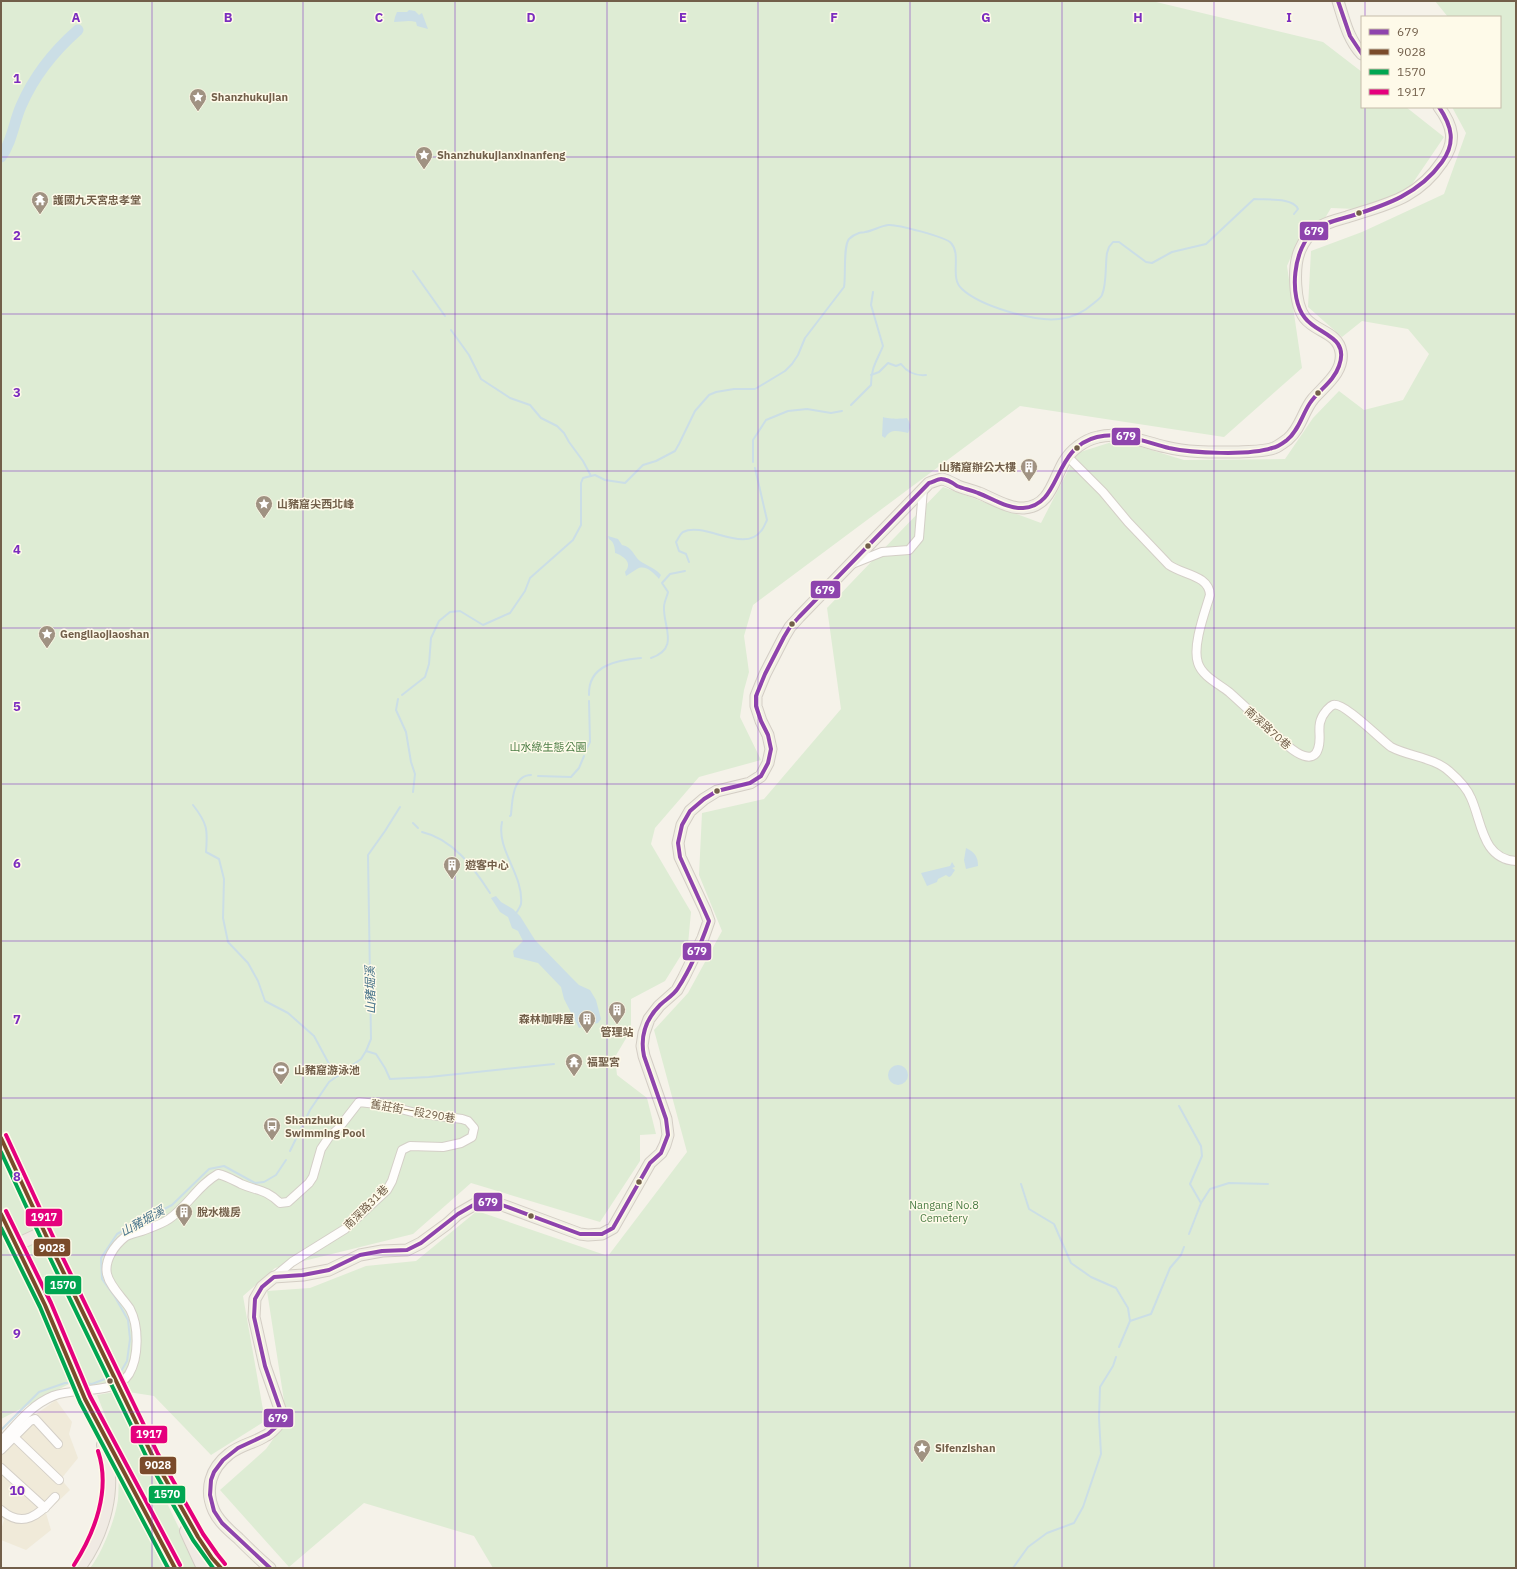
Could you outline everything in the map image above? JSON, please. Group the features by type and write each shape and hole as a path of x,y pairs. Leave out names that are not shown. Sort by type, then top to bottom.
{"highway":[{"path":"35,1211 203,1568"},
{"path":"8,1229 45,1305 85,1398 107,1456 107,1504 103,1522 92,1548 79,1568"},
{"path":"16,1245 44,1232"},
{"path":"85,1398 175,1568"},
{"path":"152,1457 198,1537 212,1558 222,1568"}],"main road":[{"path":"1338,1 1344,24 1351,39 1361,53"},
{"path":"270,1568 224,1524 214,1512 210,1498 210,1481 217,1465 230,1453 265,1436 277,1426 280,1409 265,1366 254,1317 255,1299 262,1287 274,1277 303,1275 329,1270 360,1255 382,1251 406,1250 421,1243 458,1214 477,1203 488,1202 502,1205 580,1234 602,1234 613,1228 650,1163 661,1153 668,1135 664,1112 644,1056 642,1046 644,1033 649,1019 659,1006 677,990 684,978 703,938 709,921 680,857 678,843 682,825 690,811 710,795 717,791 750,783 761,776 768,763 771,749 768,735 756,706 756,696 790,627 929,482 942,479 1012,506 1020,508 1032,507 1043,501 1048,495 1068,457 1083,442 1090,439 1110,435 1122,436 1176,449 1205,452 1267,450 1279,446 1298,427 1307,406 1339,369 1342,354 1338,343 1334,338 1309,322 1301,312 1296,290 1297,264 1300,248 1316,228 1407,197 1418,189 1434,173 1450,150 1452,140 1449,120 1440,108"}],"street":[{"name":"南深路70巷","path":"1068,457 1103,492 1128,522 1169,565 1177,570 1202,580 1210,590 1197,644 1197,661 1200,668 1208,676 1227,690 1288,746 1304,756 1313,756 1316,753 1319,748 1320,720 1328,708 1332,705 1338,704 1391,747 1398,751 1436,762 1443,766 1456,778 1471,798 1481,828 1490,846 1505,860 1516,861"},
{"path":"848,566 882,552 909,550 919,538 923,489"},
{"name":"舊莊街一段290巷","path":"1,1441 21,1418 47,1399 66,1392 101,1389 121,1382 128,1375 134,1365 137,1333 135,1321 130,1310 106,1273 108,1259 118,1244 126,1236 167,1220 178,1213 199,1188 210,1178 218,1174 228,1176 241,1184 266,1191 280,1203 288,1202 309,1183 313,1176 321,1149 329,1137 338,1129 359,1102 385,1105 416,1113 468,1121 474,1128 472,1137 461,1143 448,1145"},
{"name":"南深路31巷","path":"274,1277 292,1262 345,1230 382,1195 392,1181 402,1150 410,1146 443,1148 448,1145"},
{"path":"1,1450 30,1421 35,1419 58,1444"},
{"path":"14,1437 59,1480"},
{"path":"1,1468 45,1508"},
{"path":"1,1510 9,1516 20,1520 30,1518 38,1514 55,1497"}],"shaded area":[{"path":"409,10 415,11 419,15 422,13 428,29 417,26 416,22 413,21 394,22 397,12 407,12"},
{"path":"883,417 895,419 907,418 910,425 908,433 892,431 885,438 882,436"},
{"path":"608,536 618,539 622,545 631,550 640,561 659,573 661,575 659,579 646,568 637,569 626,576 625,572 628,563 624,558 615,553 614,545"},
{"path":"966,848 975,855 978,866 966,869 964,860"},
{"path":"952,862 955,867 952,868 955,870 951,876 949,877 946,875 938,879 937,882 927,886 921,873 950,866"},
{"path":"496,896 501,902 513,909 520,916 535,940 579,985 590,990 596,1000 601,1019 598,1023 592,1024 592,1021 584,1020 584,1026 579,1028 564,999 561,987 538,963 514,957 513,951 523,941 518,931 512,928 508,917 500,912 491,898"},
{"path":"898,1065 905,1068 908,1075 905,1082 898,1085 891,1082 888,1075 891,1068"},
{"path":"56,1400 72,1422 69,1434 78,1458 61,1479 70,1490 46,1513 51,1530 26,1550 1,1540 1,1530 4,1520 1,1516 1,1455 29,1419"}],"green space":[{"name":"山水綠生態公園","path":"1,1 1152,1 1323,42 1361,71 1361,108 1407,108 1444,137 1404,196 1356,209 1331,208 1322,223 1298,240 1287,266 1302,368 1224,437 1020,406 753,605 744,636 749,672 744,690 740,717 761,760 699,777 655,828 651,844 691,912 688,944 665,981 631,999 631,1030 615,1057 617,1075 647,1098 656,1134 640,1135 640,1161 600,1222 471,1183 413,1234 275,1268 243,1296 265,1421 211,1455 154,1396 71,1383 1,1419"},
{"name":"Nangang No.8 Cemetery","path":"1435,1 1516,1 1516,1568 493,1568 474,1536 364,1503 289,1567 220,1490 266,1449 287,1420 267,1291 310,1288 366,1266 416,1261 477,1211 608,1256 687,1152 654,1030 688,993 722,931 699,875 702,813 764,799 841,709 827,608 943,487 1041,523 1077,453 1118,440 1184,460 1285,459 1313,418 1339,391 1364,410 1403,400 1429,354 1408,329 1362,321 1342,337 1308,307 1311,251 1362,232 1444,194 1466,133 1453,108 1501,108 1501,16 1447,16"},
{"path":"114,1392 198,1568 182,1568 151,1513 110,1428 97,1395"},
{"path":"119,1480 164,1568 90,1568 103,1547 113,1520 118,1502"}],"waterway":[{"path":"1,157 5,151 21,106 38,74 53,55 78,30"},
{"path":"402,695 425,677 429,664 431,638 439,621 450,612 460,611 483,625 510,613 525,591 530,578 573,540 581,525 581,483 583,478 595,475 605,480 625,483 643,465 656,461 675,451 695,411 709,395 716,392 734,389 755,389 785,371 792,364 798,355 805,338 844,287 845,254 847,243 849,239 855,235 882,226 893,225 931,234 947,240 951,243 956,254 956,279 958,284 970,295 1008,312 1036,318 1059,319 1073,316 1082,312 1100,298 1105,285 1107,253 1113,242 1119,242 1146,262 1152,263 1172,252 1206,244 1254,199 1279,200 1291,203 1298,209 1294,214"},
{"path":"413,271 445,316"},
{"name":"山豬堀溪","path":"851,405 871,385 873,369 883,346 871,305 873,292"},
{"path":"451,330 469,355 481,379 510,398 530,405 541,418 557,426 564,433 583,461 591,476"},
{"path":"871,375 879,372 888,363 896,366 901,364 912,373 926,375"},
{"name":"山豬堀溪","path":"753,462 753,440 766,420 788,411 807,409 831,413 842,411"},
{"name":"山豬堀溪","path":"689,562 686,554 679,551 676,542 683,532 702,530 734,539 745,539 754,537 763,529 767,520 755,468"},
{"name":"山豬堀溪","path":"651,658 660,654 668,643 664,615 664,603 668,592 662,583 670,574 685,571"},
{"name":"山豬堀溪","path":"589,695 593,677 606,666 623,660 641,658"},
{"path":"398,699 396,710 406,732 411,762 415,774 413,792"},
{"name":"山豬堀溪","path":"586,750 590,742 589,701"},
{"name":"山豬堀溪","path":"538,776 571,777 579,768 584,756"},
{"name":"山豬堀溪","path":"510,816 513,796 517,784 520,779 531,775"},
{"path":"193,805 206,827 206,852 219,859 224,879 223,918 228,942 248,963 258,981 265,1001 288,1013 314,1036 328,1062 338,1076"},
{"name":"山豬堀溪","path":"290,1151 310,1110 329,1082 361,1059 371,1039 368,855 400,807"},
{"name":"山豬堀溪","path":"502,822 501,832 503,843 521,893 521,904 515,915"},
{"name":"山豬堀溪","path":"413,823 418,828"},
{"name":"山豬堀溪","path":"422,832 443,841 462,856 490,893"},
{"path":"366,1051 376,1054 390,1079 429,1077 554,1064"},
{"path":"1179,1106 1201,1146 1202,1156 1190,1184 1201,1203 1189,1234"},
{"name":"山豬堀溪","path":"118,1374 127,1361 130,1339 128,1320 115,1297 102,1279 101,1258 117,1234 172,1205 209,1169 224,1166 255,1183 264,1182 276,1175 286,1160"},
{"path":"1201,1203 1210,1189 1229,1183 1268,1184"},
{"path":"1021,1184 1029,1209 1054,1224 1071,1263 1091,1277 1116,1288 1128,1308 1130,1321"},
{"path":"1119,1347 1130,1321 1151,1314 1170,1268 1181,1255 1184,1247"},
{"path":"1013,1568 1028,1547 1047,1533 1074,1523 1083,1507 1101,1454 1099,1418 1100,1387 1113,1366 1116,1357"},
{"name":"山豬堀溪","path":"84,1383 92,1384 110,1377"},
{"name":"山豬堀溪","path":"1,1430 39,1392 65,1383 74,1383"}],"tunnel":[{"path":"1,1138 35,1211"},
{"path":"1,1214 8,1229"}],"transit line":[{"name":"679","path":"1338,1 1350,36 1361,52"},
{"name":"679","path":"270,1568 222,1523 214,1511 210,1495 211,1480 214,1472 223,1460 238,1448 268,1434 277,1426 280,1409 265,1366 254,1317 255,1299 262,1287 274,1277 303,1275 329,1270 360,1255 382,1251 407,1250 421,1243 458,1214 477,1203 488,1202 502,1205 580,1234 602,1234 613,1228 650,1163 661,1153 668,1135 666,1119 644,1056 643,1042 645,1029 655,1010 676,991 683,980 703,938 709,921 680,857 678,843 682,825 690,811 704,799 717,791 750,783 761,776 768,763 771,749 768,735 756,706 756,696 765,674 790,627 929,483 941,479 945,480 1005,505 1023,508 1036,505 1045,498 1072,452 1082,443 1097,437 1115,435 1124,436 1179,450 1221,453 1262,451 1276,447 1287,440 1297,427 1310,403 1334,376 1339,366 1341,356 1340,348 1337,342 1305,318 1296,298 1295,272 1302,248 1308,238 1319,227 1389,203 1412,190 1433,173 1446,155 1451,141 1451,134 1447,121 1440,108"},
{"name":"1917","path":"6,1135 61,1254 158,1454 203,1534 225,1564"},
{"name":"9028","path":"1,1138 56,1257 153,1457 198,1537 212,1558 221,1568"},
{"name":"1570","path":"1,1152 51,1260 148,1460 193,1540 213,1568"},
{"name":"1917","path":"6,1211 51,1303 90,1396 180,1565"},
{"name":"9028","path":"1,1214 45,1305 85,1399 175,1568"},
{"name":"1570","path":"1,1228 40,1307 80,1402 168,1568"},
{"name":"1917","path":"74,1565 82,1552 94,1525 102,1496 102,1466 98,1451"}],"place":[{"name":"Shanzhukujian","path":"198,112"},
{"name":"Shanzhukujianxinanfeng","path":"424,170"},
{"name":"護國九天宮忠孝堂","path":"40,215"},
{"name":"山豬窟辦公大樓","path":"1029,482"},
{"name":"山豬窟尖西北峰","path":"264,519"},
{"name":"Gengliaojiaoshan","path":"47,649"},
{"name":"遊客中心","path":"452,880"},
{"name":"管理站","path":"617,1025"},
{"name":"森林咖啡屋","path":"587,1034"},
{"name":"福聖宮","path":"574,1077"},
{"name":"山豬窟游泳池","path":"281,1085"},
{"name":"Shanzhuku Swimming Pool","path":"272,1141"},
{"name":"脫水機房","path":"184,1227"},
{"name":"Sifenzishan","path":"922,1463"}]}
